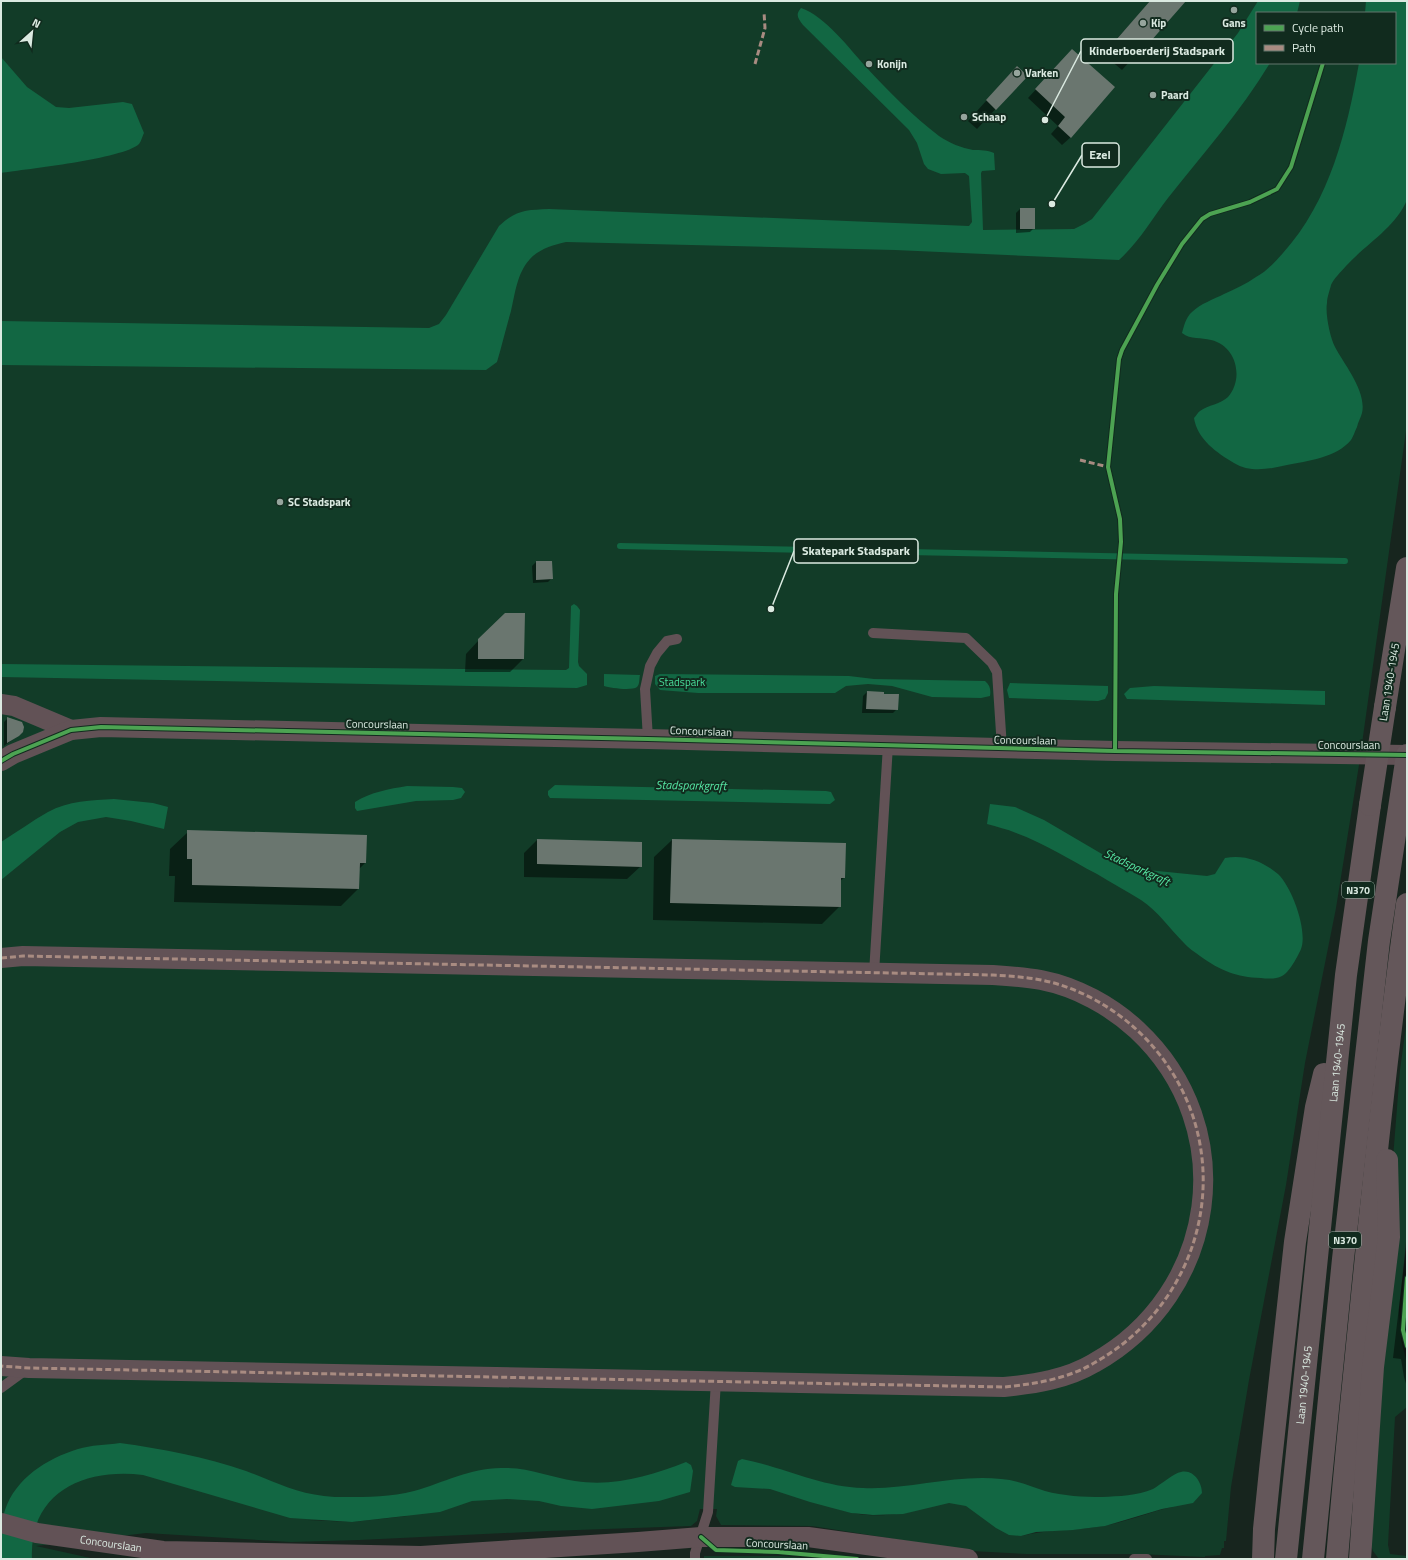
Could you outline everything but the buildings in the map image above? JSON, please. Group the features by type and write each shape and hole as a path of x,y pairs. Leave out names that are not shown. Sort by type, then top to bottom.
{"highway":[{"name":"Laan 1940-1945","path":"1286,1559 1346,975 1370,805 1407,568"},
{"name":"N370","path":"1314,1550 1343,1259 1378,948 1407,755"},
{"name":"N370","path":"1338,1551 1348,1426 1383,1091 1397,971 1407,904"},
{"name":"N370","path":"1263,1559 1264,1529 1295,1242 1316,1107 1346,975"},
{"name":"N370","path":"1360,1559 1373,1367 1389,1237 1383,1091"}],"street":[{"path":"1,704 14,706 71,730"},
{"name":"Concourslaan","path":"1,761 13,754 71,730 101,727 1002,748 1407,755"},
{"path":"1,958 31,956 874,973 1011,976 1042,980 1088,996 1110,1008 1129,1023 1163,1058 1177,1079 1188,1101 1196,1125 1203,1167 1203,1198 1200,1220 1194,1243 1176,1285 1163,1304 1148,1322 1131,1338 1113,1352 1093,1364 1072,1373 1027,1385 1004,1387 29,1368 1,1366"},
{"name":"Concourslaan","path":"1,1523 37,1533 163,1550 375,1557 421,1557 701,1537 808,1537 968,1559"}],"lane":[{"path":"873,633 966,638 992,663 997,672 1002,748"},
{"path":"648,739 645,689 650,666 657,653 667,641 677,639"},
{"path":"874,973 888,745"},
{"path":"1,1388 29,1368"},
{"path":"695,1559 695,1553 708,1512 716,1381"},
{"path":"1134,1559 1147,1559"}],"green space":[{"name":"Stadspark","path":"1,1 1407,1 1407,424 1359,765 1336,908 1305,1063 1286,1185 1249,1380 1231,1487 1226,1541 1224,1541 1224,1548 1222,1548 1220,1555 1205,1557 1138,1554 1027,1554 971,1551 812,1526 721,1525 716,1516 717,1509 700,1509 697,1521 691,1526 291,1542 146,1533 36,1546 95,1559 32,1559 31,1547 1,1550","holes":["1172,1507 1103,1526 1041,1532 1021,1536 970,1508","921,1508 890,1515 858,1514 838,1509","407,1516 352,1522 308,1520"]},
{"path":"1407,1019 1407,1232 1399,1310 1401,1340 1407,1363 1407,1407 1395,1417 1388,1545 1390,1554 1407,1556 1407,1559 1379,1559 1373,1551 1369,1541 1393,1158 1400,1070"},
{"path":"704,1556 781,1556 815,1559 704,1559"}],"shaded area":[{"path":"1258,1 1300,1 1297,12 1256,12 1256,64 1269,64 1247,98 1208,149 1168,198 1139,238 1119,260 895,250 566,242 542,250 530,259 522,271 517,284 497,362 486,370 1,365 1,321 429,328 439,324 446,315 499,226 516,214 528,211 549,209 969,226 972,222 969,176 965,173 941,174 928,169 924,164 917,143 909,130 803,25 798,16 801,8 810,12 828,25 892,94 939,136 964,148 994,153 995,170 982,171 981,173 983,230 1074,229 1092,219 1238,33"},
{"path":"1366,1 1407,1 1407,200 1402,210 1388,227 1354,258 1336,277 1331,285 1327,298 1328,325 1331,338 1358,387 1363,405 1362,413 1351,440 1345,446 1329,455 1274,468 1247,468 1228,459 1209,445 1199,432 1194,418 1198,412 1228,397 1233,390 1237,373 1232,356 1220,343 1185,335 1182,333 1184,325 1190,314 1195,309 1244,284 1271,266 1299,233 1313,211 1325,188 1342,139 1349,114 1359,64 1396,64 1396,12 1365,12"},
{"path":"1,57 27,87 56,107 69,108 123,102 132,104 144,133 140,143 130,149 95,159 1,173"},
{"path":"574,604 580,610 578,662 579,666 587,674 587,685 577,688 1,677 1,664 566,670 569,668 571,606"},
{"path":"604,674 640,675 639,684 637,687 631,689 604,686"},
{"path":"660,674 849,676 874,679 985,681 989,686 990,696 981,698 932,697 892,686 868,684 846,686 835,693 698,693 660,690 655,684 655,676"},
{"path":"1010,683 1108,686 1108,693 1105,699 1098,701 1009,698 1007,690"},
{"path":"1154,686 1325,691 1325,705 1127,699 1124,694 1130,688"},
{"path":"555,785 826,791 831,792 835,800 830,804 550,798 548,791"},
{"path":"407,786 453,787 462,788 465,792 461,798 453,800 416,801 357,811 355,808 355,802 374,793"},
{"path":"114,799 153,803 168,807 164,829 106,817 78,822 60,832 1,880 1,842 56,808 72,803"},
{"path":"990,804 1015,807 1044,820 1128,868 1207,876 1215,874 1225,858 1239,857 1260,862 1278,874 1283,880 1293,899 1302,932 1303,941 1300,952 1288,972 1277,978 1266,979 1236,975 1222,969 1187,947 1153,909 1136,897 1037,842 1009,830 987,824"},
{"path":"120,1443 168,1451 231,1466 303,1492 332,1497 362,1497 405,1493 425,1488 478,1470 501,1468 520,1469 575,1481 604,1483 645,1476 686,1462 691,1465 693,1471 690,1492 659,1501 592,1509 561,1506 539,1501 507,1499 472,1501 440,1512 352,1522 290,1518 143,1475 121,1474 100,1476 81,1481 64,1489 50,1501 40,1517 33,1536 32,1559 1,1559 3,1516 10,1499 24,1479 44,1464 66,1453 88,1447"},
{"path":"742,1459 847,1487 898,1487 949,1480 984,1478 1013,1481 1052,1493 1102,1497 1141,1493 1153,1489 1178,1473 1186,1472 1193,1475 1199,1481 1202,1493 1193,1503 1162,1509 1105,1526 1073,1530 1036,1532 1021,1536 1009,1535 996,1528 966,1506 949,1503 903,1514 873,1515 851,1513 770,1489 735,1487 731,1485 738,1461"}],"waterway":[{"path":"620,546 1345,561"}],"marked path":[{"path":"755,64 765,28 764,12"},
{"path":"1080,460 1108,467"},
{"path":"1,958 23,956 993,975 1035,979 1068,987 1093,999 1105,1005 1137,1030 1170,1070 1192,1114 1202,1160 1201,1207 1190,1253 1168,1296 1136,1333 1094,1363 1084,1369 1062,1377 1039,1382 1004,1387 29,1368 1,1366"}],"cycle path":[{"path":"1115,751 1116,594 1121,542 1120,519 1108,467 1119,359 1122,350 1157,285 1182,244 1202,219 1210,214 1250,202 1277,189 1291,167 1323,64"},
{"path":"1,761 13,754 71,730 101,727 1115,751 1407,755"},
{"path":"1407,1278 1403,1330 1407,1346"},
{"path":"701,1537 716,1550 778,1552 857,1559"}],"place":[{"name":"Gans","path":"1234,10"},
{"name":"Kip","path":"1143,23"},
{"name":"Konijn","path":"869,64"},
{"name":"Varken","path":"1017,73"},
{"name":"Paard","path":"1153,95"},
{"name":"Schaap","path":"964,117"},
{"name":"Kinderboerderij Stadspark","path":"1045,120"},
{"name":"Ezel","path":"1052,204"},
{"name":"SC Stadspark","path":"280,502"},
{"name":"Skatepark Stadspark","path":"771,609"}],"water label":[{"name":"Stadsparkgraft","path":"691,785"},
{"name":"Stadsparkgraft","path":"1137,867"}]}
